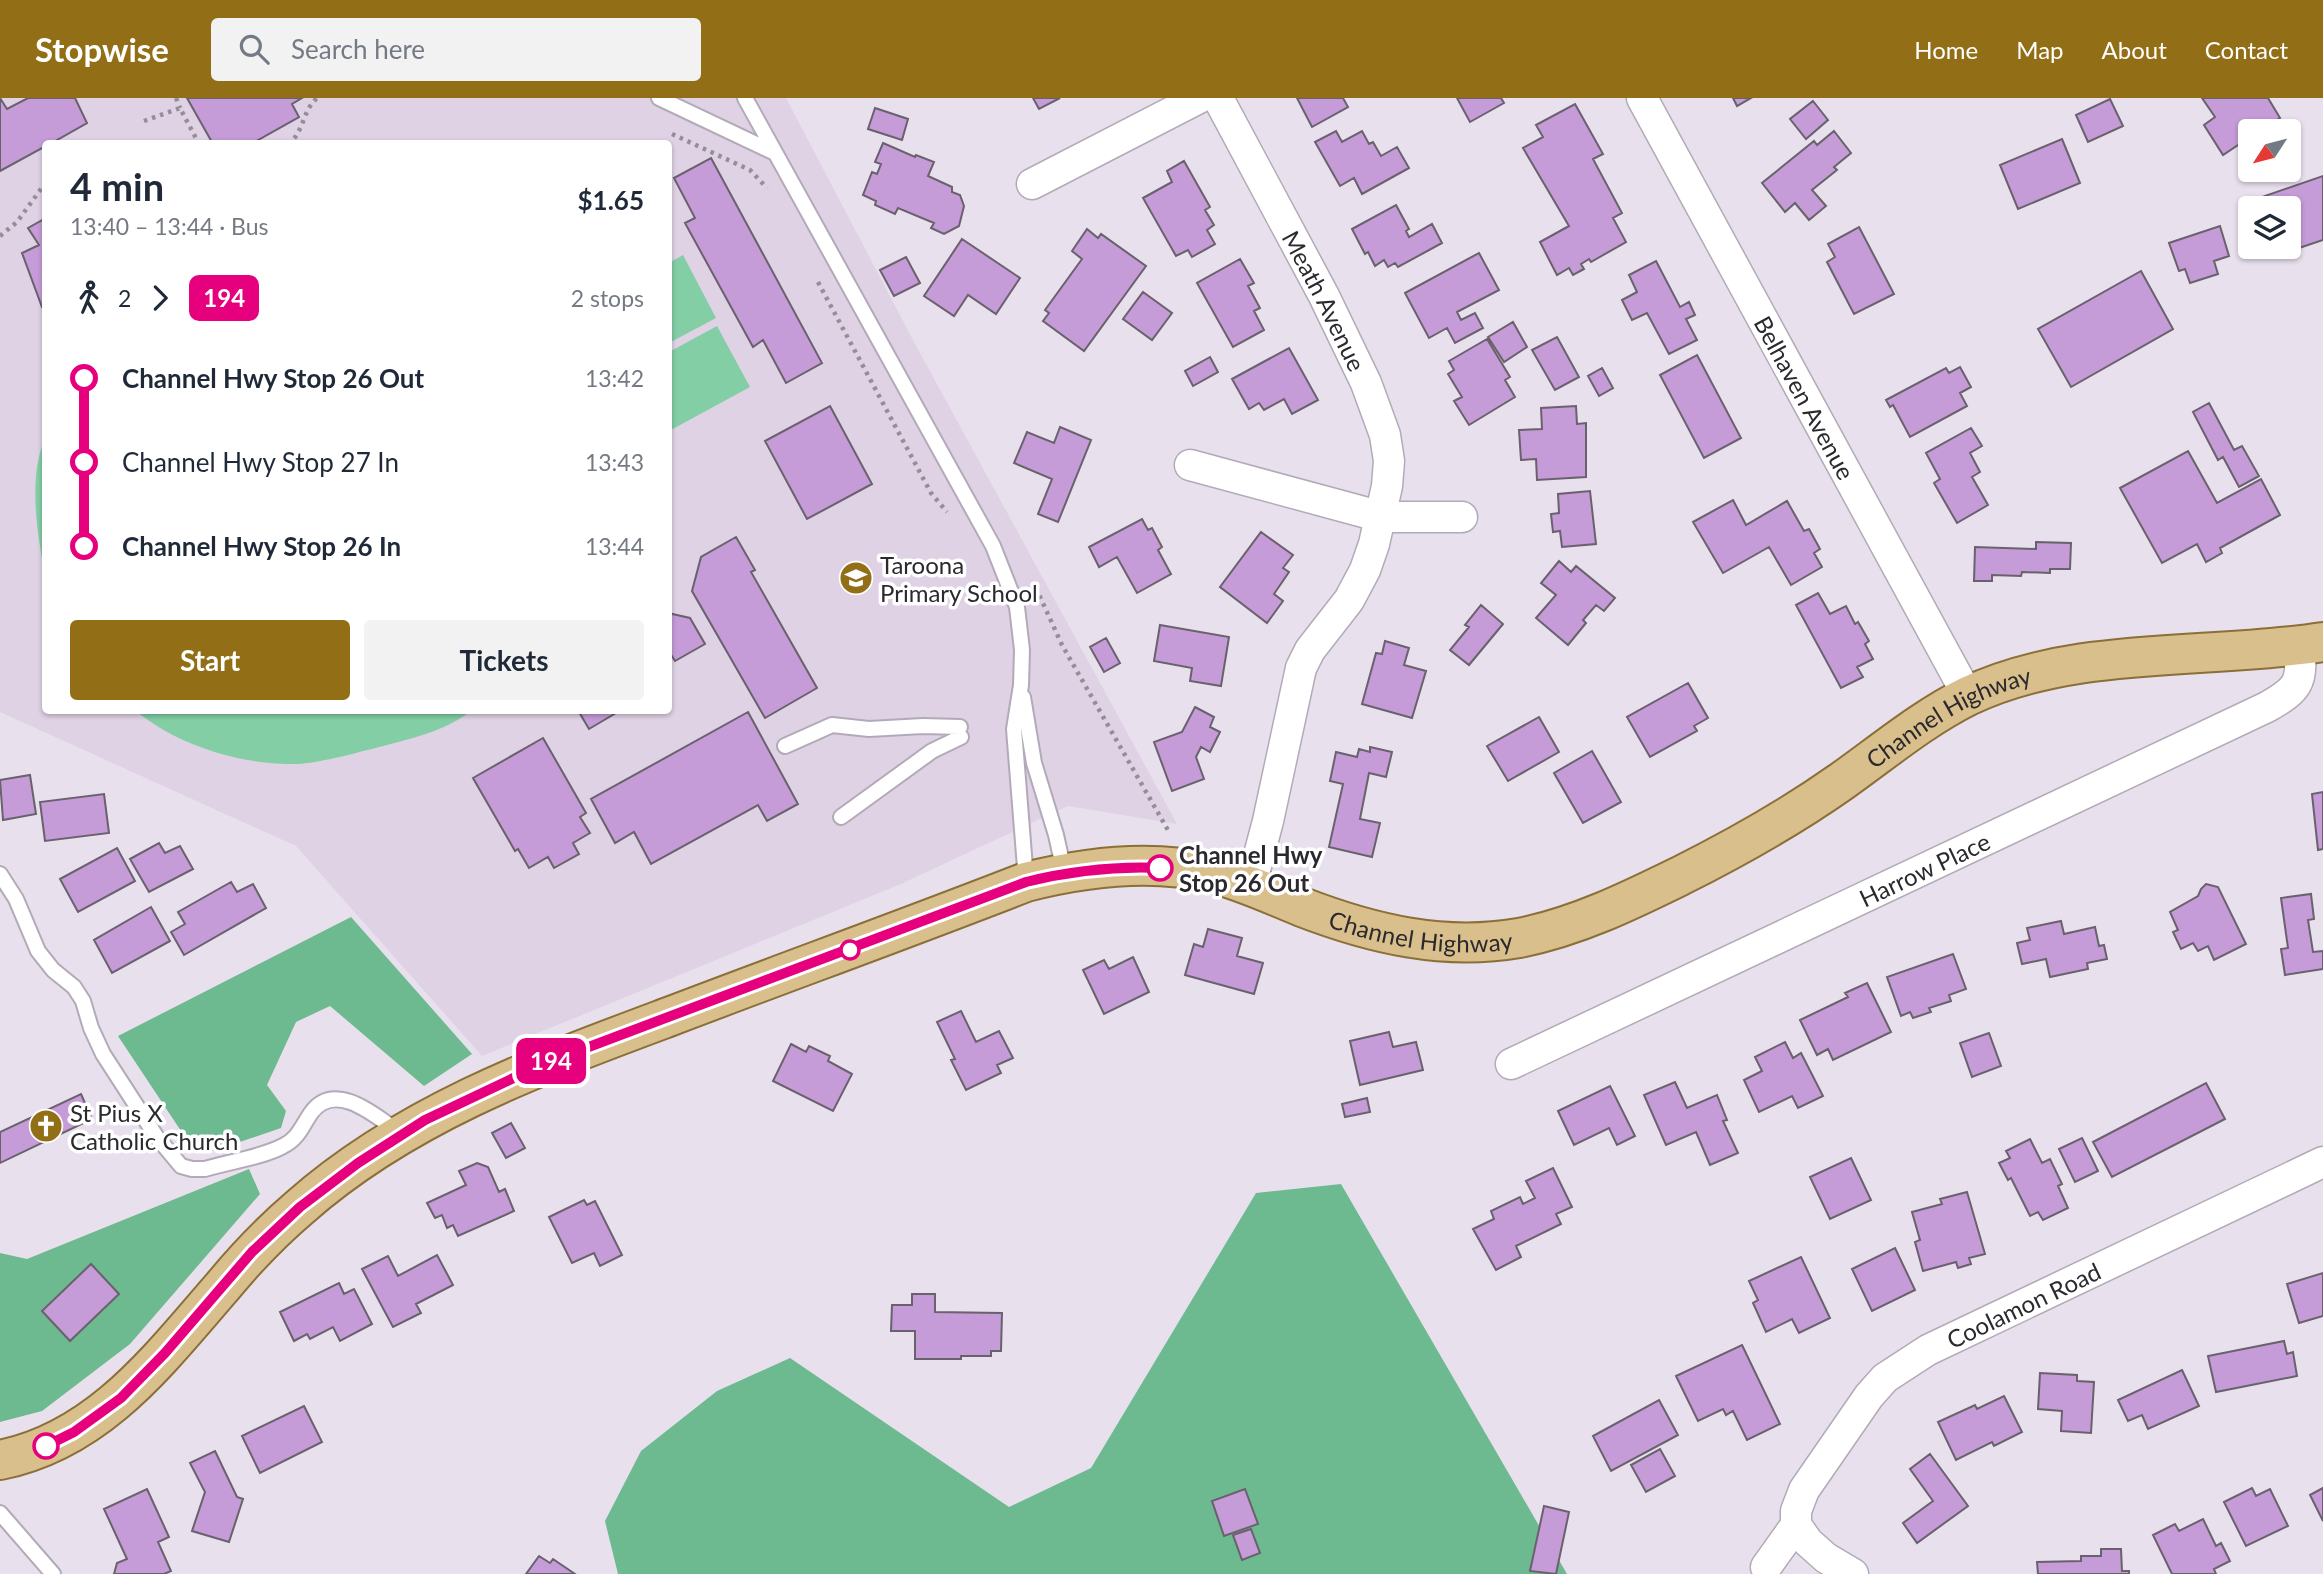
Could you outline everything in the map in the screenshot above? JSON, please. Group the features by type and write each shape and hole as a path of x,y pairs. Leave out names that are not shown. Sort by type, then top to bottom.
{"main road":[{"name":"Channel Highway","path":"0,1460 46,1446 74,1432 121,1398 273,1233 323,1188 401,1134 457,1104 541,1065 1026,882 1064,873 1125,866 1184,869 1210,873 1251,885 1312,910 1399,937 1444,943 1482,943 1521,937 1559,928 1602,913 1720,856 1780,821 1912,730 1968,696 2016,678 2097,662 2311,644"}],"street":[{"path":"1032,184 1199,98"},
{"name":"Meath Avenue","path":"1218,98 1324,296 1377,408 1389,461 1382,517 1370,557 1354,590 1310,650 1301,668 1268,821 1251,885"},
{"name":"Belhaven Avenue","path":"1642,98 1968,696"},
{"path":"1190,465 1382,517 1462,517"},
{"name":"Harrow Place","path":"1511,1064 2267,707 2292,692 2302,673 2311,644"},
{"name":"Coolamon Road","path":"1766,1567 1796,1525 1796,1511 1804,1490 1869,1396 1885,1378 1904,1364 1928,1350 2323,1162"},
{"path":"1796,1525 1808,1542 1826,1558 1853,1574"}],"lane":[{"path":"659,98 775,153"},
{"path":"745,98 993,546 1017,607 1022,650 1021,685 1014,729 1020,836 1026,882"},
{"path":"1021,685 1034,763 1056,835 1064,873"},
{"path":"785,746 832,725 960,732 841,817"},
{"path":"0,874 16,899 38,951 53,970 74,987 83,1001 103,1054 156,1136 181,1166 205,1169 283,1147 302,1131 313,1110 332,1099 357,1104 401,1134"},
{"path":"0,1513 53,1574"}],"path":[{"path":"176,98 197,140"},
{"path":"293,140 309,106 317,98"},
{"path":"144,121 180,108"},
{"path":"0,236 17,222 42,188"}],"shaded area":[{"name":"Taroona Primary School","path":"0,98 786,98 914,342 1177,824 1068,806 901,884 482,1056 296,846 0,712"}],"green space":[{"path":"683,255 716,318 672,341 672,261"},
{"path":"717,326 750,387 672,429 672,350"},
{"path":"42,448 42,558 35,488"},
{"path":"140,714 466,714 420,736 342,756 297,764 233,757 191,743"},
{"path":"351,917 472,1054 424,1086 330,1006 296,1022 267,1085 286,1111 281,1128 210,1152 191,1146 118,1036"},
{"path":"249,1169 260,1194 130,1344 42,1411 0,1422 0,1253 27,1259"},
{"path":"1341,1184 1567,1574 618,1574 605,1521 641,1451 717,1391 790,1358 1009,1507 1091,1468 1256,1193"}],"building":[{"path":"0,98 7,109 28,98 75,98 87,123 57,140 42,140 42,148 0,171"},
{"path":"187,98 302,98 292,104 299,117 258,140 211,140"},
{"path":"1033,98 1060,98 1039,109"},
{"path":"1297,98 1343,98 1348,107 1312,127"},
{"path":"1457,98 1501,98 1504,103 1470,122"},
{"path":"1733,98 1751,98 1737,106"},
{"path":"2202,98 2268,98 2280,118 2238,119 2238,145 2223,155 2204,125 2215,117"},
{"path":"2110,99 2123,126 2088,142 2076,115"},
{"path":"1813,101 1828,120 1806,139 1790,119"},
{"path":"1575,104 1603,154 1593,159 1622,213 1613,218 1626,242 1591,262 1589,259 1581,264 1584,269 1573,275 1569,268 1557,275 1540,242 1569,226 1523,148 1543,137 1536,125"},
{"path":"875,108 908,119 902,140 868,129"},
{"path":"1336,131 1342,142 1362,131 1369,144 1373,142 1381,156 1397,147 1409,168 1362,194 1354,178 1340,186 1315,142"},
{"path":"1834,131 1851,153 1834,167 1837,170 1812,190 1826,206 1809,220 1795,203 1785,212 1762,183 1814,141 1817,145"},
{"path":"2062,139 2080,183 2018,209 2000,165"},
{"path":"883,143 934,162 928,176 952,187 952,192 960,195 964,206 959,226 944,234 931,228 934,223 898,208 895,214 875,205 876,201 863,195 872,172 877,174 881,164 875,162"},
{"path":"711,158 822,363 786,383 763,340 753,347 685,223 695,218 674,178"},
{"path":"1184,161 1210,207 1205,210 1214,225 1207,230 1215,244 1192,257 1188,250 1176,256 1143,198 1172,182 1167,171"},
{"path":"2323,176 2323,240 2301,247 2301,196 2265,196"},
{"path":"1396,205 1409,229 1406,231 1409,237 1432,224 1442,243 1398,267 1395,263 1388,267 1384,260 1375,266 1368,252 1365,254 1352,229"},
{"path":"42,220 42,307 22,253 39,245 28,228"},
{"path":"2220,226 2229,256 2214,261 2218,274 2190,283 2185,269 2179,271 2169,243"},
{"path":"1859,227 1894,294 1854,314 1827,262 1835,257 1828,244"},
{"path":"1087,229 1098,238 1101,234 1146,266 1084,351 1043,321 1049,313 1045,310 1082,259 1072,251"},
{"path":"962,239 1020,278 996,314 968,295 954,316 924,296"},
{"path":"1479,253 1499,290 1457,312 1461,320 1475,313 1483,328 1455,343 1447,328 1429,338 1405,293"},
{"path":"906,257 920,283 894,296 880,270"},
{"path":"1240,259 1254,283 1248,286 1260,308 1254,311 1264,330 1233,347 1197,283"},
{"path":"1656,261 1680,307 1689,302 1695,315 1686,319 1697,340 1669,354 1647,313 1632,320 1622,300 1637,292 1629,275"},
{"path":"2141,271 2173,329 2071,387 2038,329"},
{"path":"1143,292 1172,313 1152,340 1123,319"},
{"path":"1513,322 1527,347 1504,362 1488,337"},
{"path":"1557,337 1579,377 1555,390 1532,350"},
{"path":"1487,339 1510,377 1505,380 1515,397 1469,425 1454,401 1462,397 1448,374 1454,370 1449,361"},
{"path":"1289,348 1318,400 1292,414 1284,399 1264,410 1259,403 1249,409 1232,379"},
{"path":"1697,355 1741,438 1704,458 1660,375"},
{"path":"1210,357 1218,372 1193,386 1185,371"},
{"path":"1960,367 1971,387 1960,393 1967,406 1910,437 1893,405 1890,407 1886,400 1946,368 1949,373"},
{"path":"1602,368 1613,388 1599,396 1588,376"},
{"path":"2209,403 2234,450 2242,446 2259,476 2239,487 2223,457 2218,460 2193,412"},
{"path":"830,406 872,484 807,519 765,441"},
{"path":"1576,406 1577,424 1586,423 1586,477 1537,480 1536,459 1521,460 1519,430 1542,429 1541,408"},
{"path":"1060,427 1091,440 1058,522 1038,514 1052,479 1014,463 1027,432 1054,443"},
{"path":"1971,428 1982,446 1970,453 1980,472 1972,477 1988,505 1957,523 1934,483 1940,479 1926,453"},
{"path":"2188,451 2217,503 2261,479 2280,515 2220,548 2222,553 2206,562 2197,544 2162,563 2120,488"},
{"path":"1590,491 1596,544 1562,547 1560,531 1553,532 1551,514 1559,513 1558,494"},
{"path":"1733,500 1746,525 1787,501 1804,531 1809,529 1820,549 1814,553 1822,567 1791,585 1769,547 1723,573 1693,522"},
{"path":"1142,519 1148,530 1152,528 1162,547 1158,550 1171,574 1137,593 1117,557 1099,567 1089,547"},
{"path":"1261,532 1293,555 1283,568 1289,572 1274,594 1283,601 1267,623 1220,587"},
{"path":"736,537 755,570 751,572 817,688 765,718 692,591 701,557"},
{"path":"2036,542 2071,543 2070,569 2050,569 2050,573 2022,572 2021,576 1992,575 1992,581 1974,581 1975,547 2036,549"},
{"path":"1559,561 1571,572 1576,566 1615,598 1604,611 1596,605 1583,620 1586,623 1568,645 1536,618 1556,595 1541,583"},
{"path":"1818,593 1830,614 1846,606 1855,624 1858,622 1869,641 1865,644 1873,659 1857,667 1863,677 1841,688 1796,605"},
{"path":"1481,605 1503,624 1469,665 1450,650 1469,627 1465,625"},
{"path":"672,614 690,618 705,644 675,661 672,656"},
{"path":"1160,625 1229,637 1221,686 1190,681 1192,668 1154,661"},
{"path":"1106,638 1120,663 1104,672 1090,647"},
{"path":"1385,641 1409,648 1404,665 1426,671 1412,718 1362,704 1376,653 1382,654"},
{"path":"1688,683 1708,718 1694,726 1697,731 1650,757 1627,717"},
{"path":"1195,707 1214,717 1210,727 1220,732 1210,752 1201,747 1196,757 1204,779 1172,791 1154,742 1182,732"},
{"path":"748,712 798,804 767,821 758,805 651,864 634,832 615,843 591,799"},
{"path":"580,714 614,714 589,729"},
{"path":"1539,717 1559,752 1508,781 1487,746"},
{"path":"543,738 586,813 580,817 590,833 573,843 579,854 554,868 548,857 529,868 518,849 515,851 473,778"},
{"path":"1370,747 1392,752 1386,777 1369,773 1360,819 1380,823 1372,857 1329,847 1343,784 1330,781 1336,752 1357,757 1359,749 1370,752"},
{"path":"1592,751 1621,802 1583,823 1554,773"},
{"path":"30,775 36,814 3,820 0,780"},
{"path":"2323,792 2323,849 2318,850 2312,794"},
{"path":"104,794 109,833 45,841 40,802"},
{"path":"159,843 165,853 180,846 193,869 149,892 130,859"},
{"path":"117,848 135,881 78,912 60,879"},
{"path":"231,882 237,892 253,884 266,908 184,955 171,932 185,924 178,912"},
{"path":"2206,884 2218,887 2246,944 2214,960 2208,946 2198,951 2193,943 2181,949 2173,932 2178,930 2170,912 2198,896"},
{"path":"2311,894 2314,919 2308,920 2313,952 2323,951 2323,969 2285,975 2281,949 2288,948 2281,898"},
{"path":"151,907 170,941 112,973 94,940"},
{"path":"2061,921 2064,934 2095,927 2099,946 2104,945 2107,959 2087,963 2088,969 2050,977 2046,959 2022,964 2017,943 2030,940 2027,928"},
{"path":"1208,929 1242,938 1237,956 1263,963 1254,994 1185,975 1194,944 1203,947"},
{"path":"1953,954 1966,989 1949,995 1951,1001 1929,1008 1931,1012 1913,1018 1910,1012 1901,1016 1887,977"},
{"path":"1133,957 1149,992 1104,1014 1083,970 1104,960 1109,969"},
{"path":"1867,983 1891,1032 1833,1060 1828,1049 1817,1055 1800,1020 1848,997 1845,993"},
{"path":"961,1011 976,1042 999,1031 1013,1058 997,1065 1001,1073 966,1090 937,1022"},
{"path":"1389,1032 1393,1047 1416,1042 1423,1070 1360,1085 1350,1041"},
{"path":"1989,1033 2001,1066 1972,1077 1960,1043"},
{"path":"1785,1042 1793,1058 1801,1053 1823,1096 1798,1108 1792,1096 1759,1112 1744,1080 1762,1071 1755,1057"},
{"path":"791,1044 806,1052 809,1046 830,1056 828,1061 852,1074 833,1111 773,1081"},
{"path":"1675,1082 1687,1108 1717,1095 1727,1120 1723,1121 1738,1153 1710,1165 1696,1132 1666,1145 1644,1095"},
{"path":"2206,1083 2225,1119 2112,1177 2093,1142"},
{"path":"1610,1086 1635,1136 1617,1145 1609,1128 1574,1145 1558,1111"},
{"name":"St Pius X Catholic Church","path":"81,1094 92,1119 0,1163 0,1132"},
{"path":"1367,1098 1370,1112 1345,1117 1342,1104"},
{"path":"511,1123 525,1148 506,1158 492,1133"},
{"path":"2082,1138 2098,1171 2075,1182 2059,1149"},
{"path":"2030,1139 2042,1163 2050,1159 2062,1184 2058,1186 2068,1208 2043,1220 2038,1212 2030,1216 2011,1178 2008,1180 1999,1163 2010,1158 2006,1151"},
{"path":"1851,1158 1871,1200 1830,1219 1810,1177"},
{"path":"477,1163 488,1167 499,1192 505,1189 514,1211 458,1236 453,1225 447,1228 442,1215 435,1218 427,1203 466,1185 459,1171"},
{"path":"1553,1168 1572,1207 1556,1214 1561,1224 1516,1246 1521,1257 1496,1270 1473,1229 1494,1219 1491,1211 1520,1197 1523,1204 1535,1198 1526,1181"},
{"path":"1967,1192 1985,1254 1969,1258 1971,1264 1958,1268 1956,1262 1923,1271 1915,1242 1920,1240 1912,1212 1942,1204 1940,1199"},
{"path":"584,1200 587,1205 595,1201 622,1255 600,1266 594,1253 572,1263 549,1217"},
{"path":"1895,1248 1915,1290 1872,1311 1852,1269"},
{"path":"437,1255 453,1285 416,1304 421,1313 393,1327 362,1269 388,1256 398,1276"},
{"path":"1801,1257 1830,1318 1799,1333 1792,1319 1766,1332 1753,1303 1758,1300 1749,1281"},
{"path":"91,1264 119,1294 70,1341 42,1311"},
{"path":"2323,1273 2323,1316 2299,1323 2287,1284"},
{"path":"339,1283 344,1294 354,1289 372,1324 340,1341 333,1327 310,1339 307,1334 294,1341 280,1312"},
{"path":"912,1294 935,1294 935,1312 1002,1313 1001,1351 991,1351 991,1356 961,1356 961,1359 915,1359 915,1331 891,1331 892,1305 912,1305"},
{"path":"2284,1341 2287,1354 2293,1352 2297,1376 2216,1392 2208,1356"},
{"path":"1742,1345 1780,1424 1747,1440 1733,1411 1726,1415 1723,1409 1698,1421 1676,1376"},
{"path":"2182,1370 2199,1406 2148,1429 2142,1415 2128,1421 2118,1400"},
{"path":"2040,1373 2077,1375 2077,1381 2094,1382 2091,1433 2061,1431 2062,1411 2038,1409"},
{"path":"2004,1396 2022,1432 1994,1446 1992,1442 1956,1460 1938,1422 1975,1405 1977,1409"},
{"path":"1659,1400 1678,1435 1611,1471 1593,1436"},
{"path":"304,1406 322,1442 260,1473 242,1436"},
{"path":"1660,1449 1675,1476 1646,1492 1631,1465"},
{"path":"215,1451 237,1497 243,1499 229,1542 192,1531 205,1492 190,1463"},
{"path":"1930,1454 1968,1506 1917,1543 1903,1523 1933,1501 1910,1469"},
{"path":"2252,1488 2256,1496 2270,1489 2288,1526 2246,1546 2224,1502"},
{"path":"2323,1488 2323,1521 2310,1495"},
{"path":"147,1489 169,1537 158,1542 171,1571 164,1574 114,1574 117,1563 127,1559 104,1509"},
{"path":"1245,1489 1258,1524 1224,1536 1212,1501"},
{"path":"1544,1506 1569,1512 1556,1574 1530,1571"},
{"path":"2203,1519 2216,1546 2221,1543 2230,1561 2214,1569 2216,1574 2172,1574 2153,1535 2175,1524 2179,1531"},
{"path":"1251,1529 1260,1553 1242,1560 1233,1535"},
{"path":"2101,1549 2121,1549 2122,1571 2129,1571 2129,1574 2038,1574 2037,1562 2081,1561 2081,1556 2101,1556"},
{"path":"539,1556 550,1563 553,1559 575,1574 526,1574"}],"bus line":[{"name":"194","path":"46,1446 74,1432 121,1398 165,1353 252,1252 300,1207 358,1163 425,1120 541,1065 1026,882 1088,869 1125,866 1160,868"}],"place":[{"name":"Taroona Primary School","path":"856,578"},
{"name":"Channel Hwy Stop 26 Out","path":"1160,868"},
{"name":"St Pius X Catholic Church","path":"46,1126"}]}
